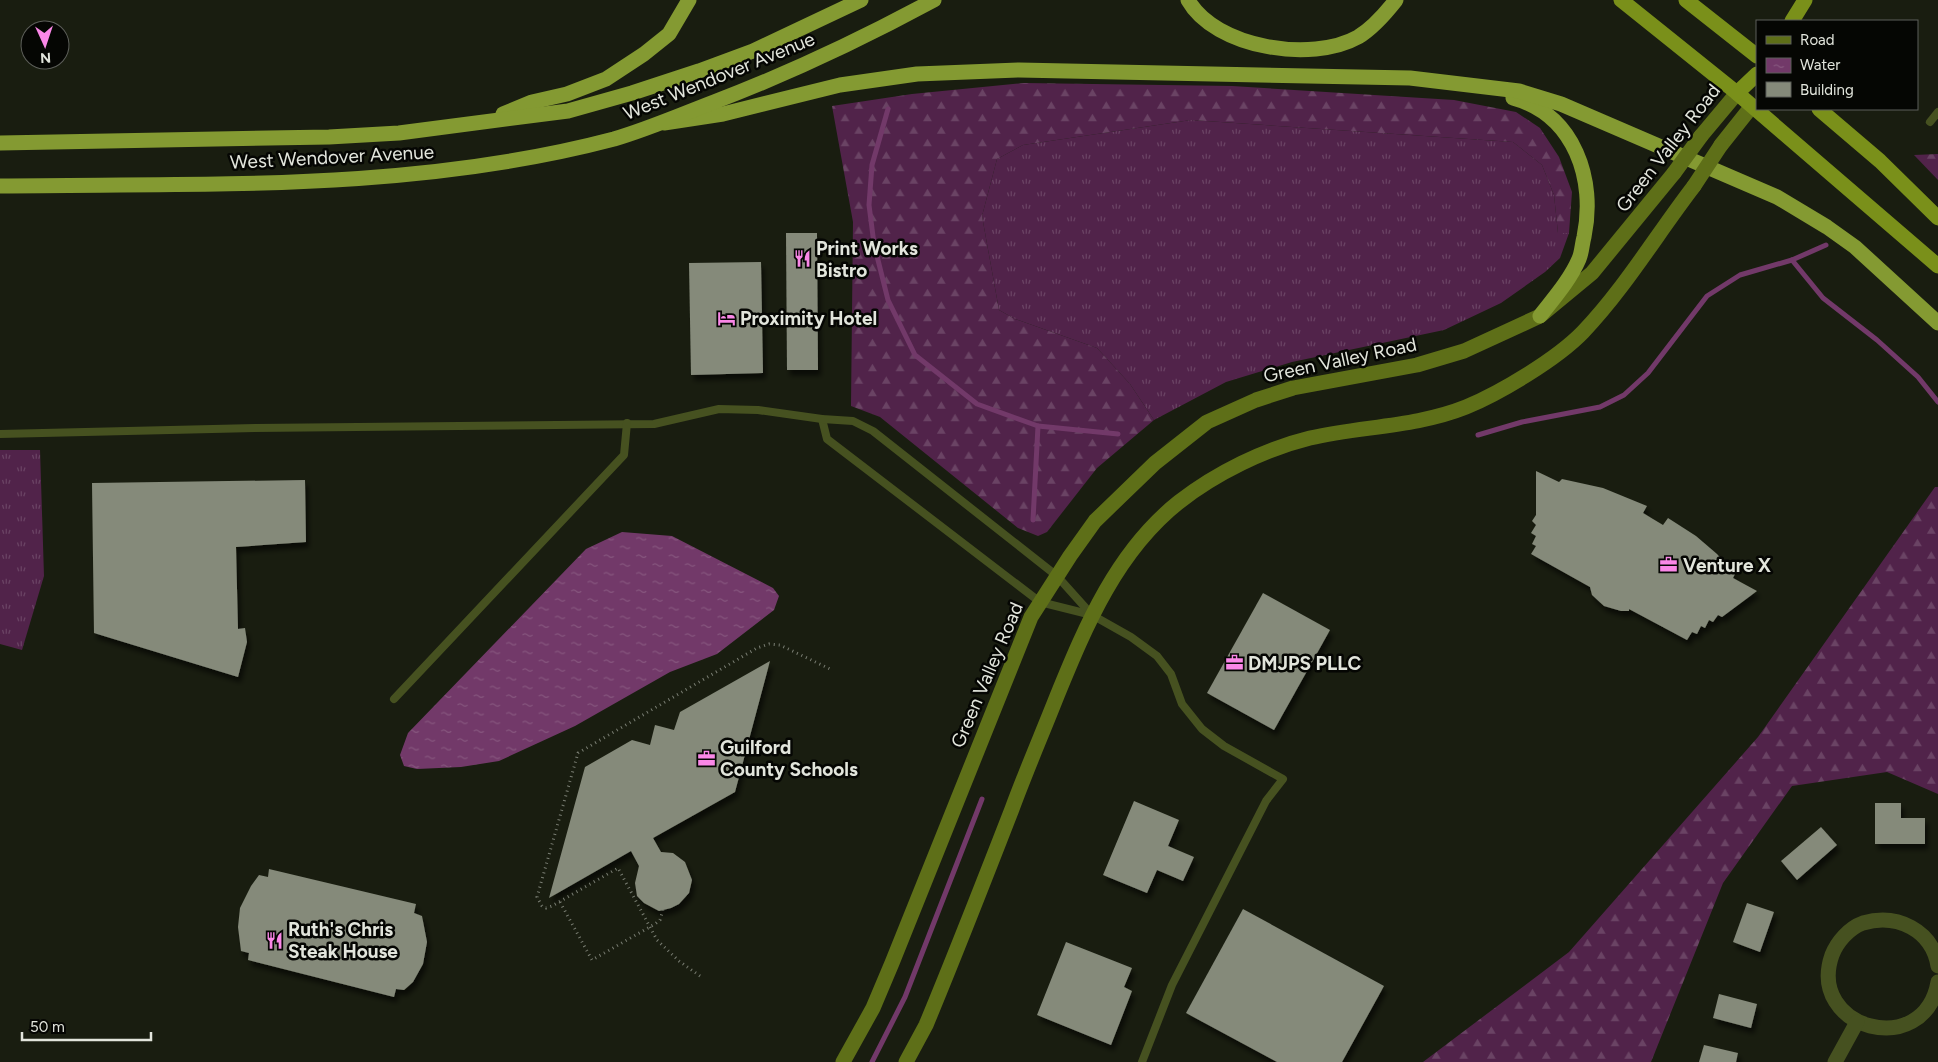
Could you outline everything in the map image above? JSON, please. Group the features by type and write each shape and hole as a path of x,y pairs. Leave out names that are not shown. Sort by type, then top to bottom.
{"highway":[{"path":"477,124 532,102 567,94 606,78 644,54 669,34 689,0"},
{"name":"West Wendover Avenue","path":"0,143 329,137 399,133 477,124 568,110 632,94 753,51 861,0"},
{"name":"West Wendover Avenue","path":"0,186 284,182 414,176 546,155 664,124 812,63 934,0"},
{"path":"1188,0 1207,20 1223,32 1277,48 1304,50 1334,46 1358,37 1384,16 1396,0"},
{"path":"1622,0 1737,93 1754,100"},
{"path":"1686,0 1756,55"},
{"path":"1793,20 1805,0"},
{"path":"664,124 723,114 840,86 918,74 1019,70 1410,78 1520,91 1561,104 1776,197 1855,247 1938,323"},
{"name":"Green Valley Road","path":"1737,93 1756,75"},
{"path":"1464,84 1520,100 1547,115 1562,129 1574,145 1581,161 1588,205 1587,224 1579,258 1564,286 1540,316"},
{"path":"1765,110 1938,266"},
{"path":"1820,110 1880,162 1938,218"},
{"path":"0,138 28,141"}],"main road":[{"name":"Green Valley Road","path":"843,1062 873,1008 1031,617 1095,521 1155,463 1207,422 1256,400 1293,388 1417,365 1464,352 1540,316 1592,273 1737,93"},
{"path":"906,1062 926,1025 1026,773 1092,615 1107,587 1144,535 1179,502 1214,478 1262,455 1310,438 1427,420 1466,407 1534,370 1582,334 1694,186 1754,100"}],"street":[{"path":"1938,966 1936,956 1927,939 1912,927 1894,920 1877,920 1860,924 1846,934 1832,956 1829,981 1834,997 1843,1012 1857,1022 1875,1028 1894,1029 1912,1022 1926,1010 1936,993 1938,982"},
{"path":"1834,1062 1857,1022"}],"lane":[{"path":"1930,122 1938,112"},
{"path":"0,434 654,424 719,409 758,410 822,419 853,421 873,431 1057,576 1092,615"},
{"path":"822,419 826,439 1040,602 1092,615 1131,637 1157,656 1171,674 1182,704 1202,729 1224,746 1283,779 1266,801 1172,984 1142,1062"},
{"path":"394,700 624,455 627,423"}],"path":[{"path":"700,976 666,950 650,927 618,868 560,902 546,908 542,906 537,897 578,753 757,648 769,644 780,646 830,669"},
{"path":"560,902 592,960 660,920 663,910"}],"green space":[{"path":"1024,83 1232,86 1454,100 1516,112 1540,128 1559,157 1572,192 1569,233 1558,233 1554,195 1542,165 1513,142 1191,120 1023,145 997,159 982,216 999,310 1015,319 1097,348 1130,384 1154,420 1097,468 1047,532 1038,536 1018,528 880,417 851,406 853,222 832,106 912,94"},
{"path":"1191,120 1513,142 1542,165 1554,195 1558,233 1569,233 1560,258 1545,272 1501,303 1444,330 1292,362 1226,382 1154,420 1130,384 1097,348 1015,319 999,310 982,216 997,159 1023,145"},
{"path":"1938,154 1938,180 1914,155"},
{"path":"0,450 40,450 44,576 22,650 0,644"},
{"path":"1935,487 1938,487 1938,794 1887,772 1792,786 1723,883 1651,1062 1423,1062 1569,952 1758,737"}],"water":[{"path":"622,532 672,536 773,588 779,596 774,610 717,654 670,672 575,726 499,761 461,767 417,769 404,766 400,755 408,733 586,549"}],"building":[{"path":"786,233 817,233 818,370 787,370"},
{"name":"Proximity Hotel","path":"761,262 763,373 691,375 689,263"},
{"path":"1536,471 1559,482 1562,479 1603,488 1647,506 1643,513 1663,525 1668,518 1696,536 1717,554 1735,574 1733,578 1757,591 1722,617 1718,615 1713,622 1709,620 1705,628 1701,626 1697,634 1692,632 1687,640 1629,609 1629,611 1621,611 1604,606 1592,595 1590,587 1531,554 1536,546 1532,544 1536,536 1531,533 1536,525 1532,521 1536,515"},
{"path":"305,480 306,542 236,547 238,629 245,628 247,642 238,677 94,633 92,483"},
{"path":"1263,593 1330,630 1274,730 1207,693"},
{"path":"770,661 735,792 653,838 661,852 673,853 685,862 692,880 689,893 679,904 659,911 644,903 637,896 635,883 639,866 631,851 549,898 585,767 632,740 650,745 655,725 674,730 680,712"},
{"path":"1134,801 1179,820 1168,846 1194,857 1183,881 1157,870 1147,893 1103,875"},
{"path":"1875,803 1901,803 1901,818 1925,818 1925,844 1875,844"},
{"path":"1821,827 1837,845 1797,880 1781,861"},
{"path":"269,869 416,904 414,913 422,916 427,942 423,964 413,982 404,990 396,989 394,997 248,960 249,953 241,951 238,927 240,908 259,875 268,877"},
{"path":"1747,903 1774,912 1760,952 1733,942"},
{"path":"1243,909 1384,986 1342,1062 1277,1062 1186,1013"},
{"path":"1066,942 1132,968 1124,987 1132,991 1111,1045 1037,1015"},
{"path":"1719,994 1757,1004 1751,1028 1713,1018"},
{"path":"1704,1045 1738,1053 1736,1062 1699,1062"}],"waterway":[{"path":"888,109 872,165 869,205 874,244 888,300 915,355 977,404 1038,426 1118,434"},
{"path":"1478,435 1522,422 1600,407 1624,395 1648,373 1707,296 1740,275 1792,260 1826,245"},
{"path":"1792,260 1823,298 1877,340 1918,377 1938,402"},
{"path":"1033,520 1038,426"},
{"path":"872,1062 905,997 982,799"}],"place":[{"name":"Print Works Bistro","path":"802,259"},
{"name":"Proximity Hotel","path":"726,318"},
{"name":"Venture X","path":"1669,565"},
{"name":"DMJPS PLLC","path":"1234,663"},
{"name":"Guilford County Schools","path":"706,758"},
{"name":"Ruth's Chris Steak House","path":"274,940"}]}
